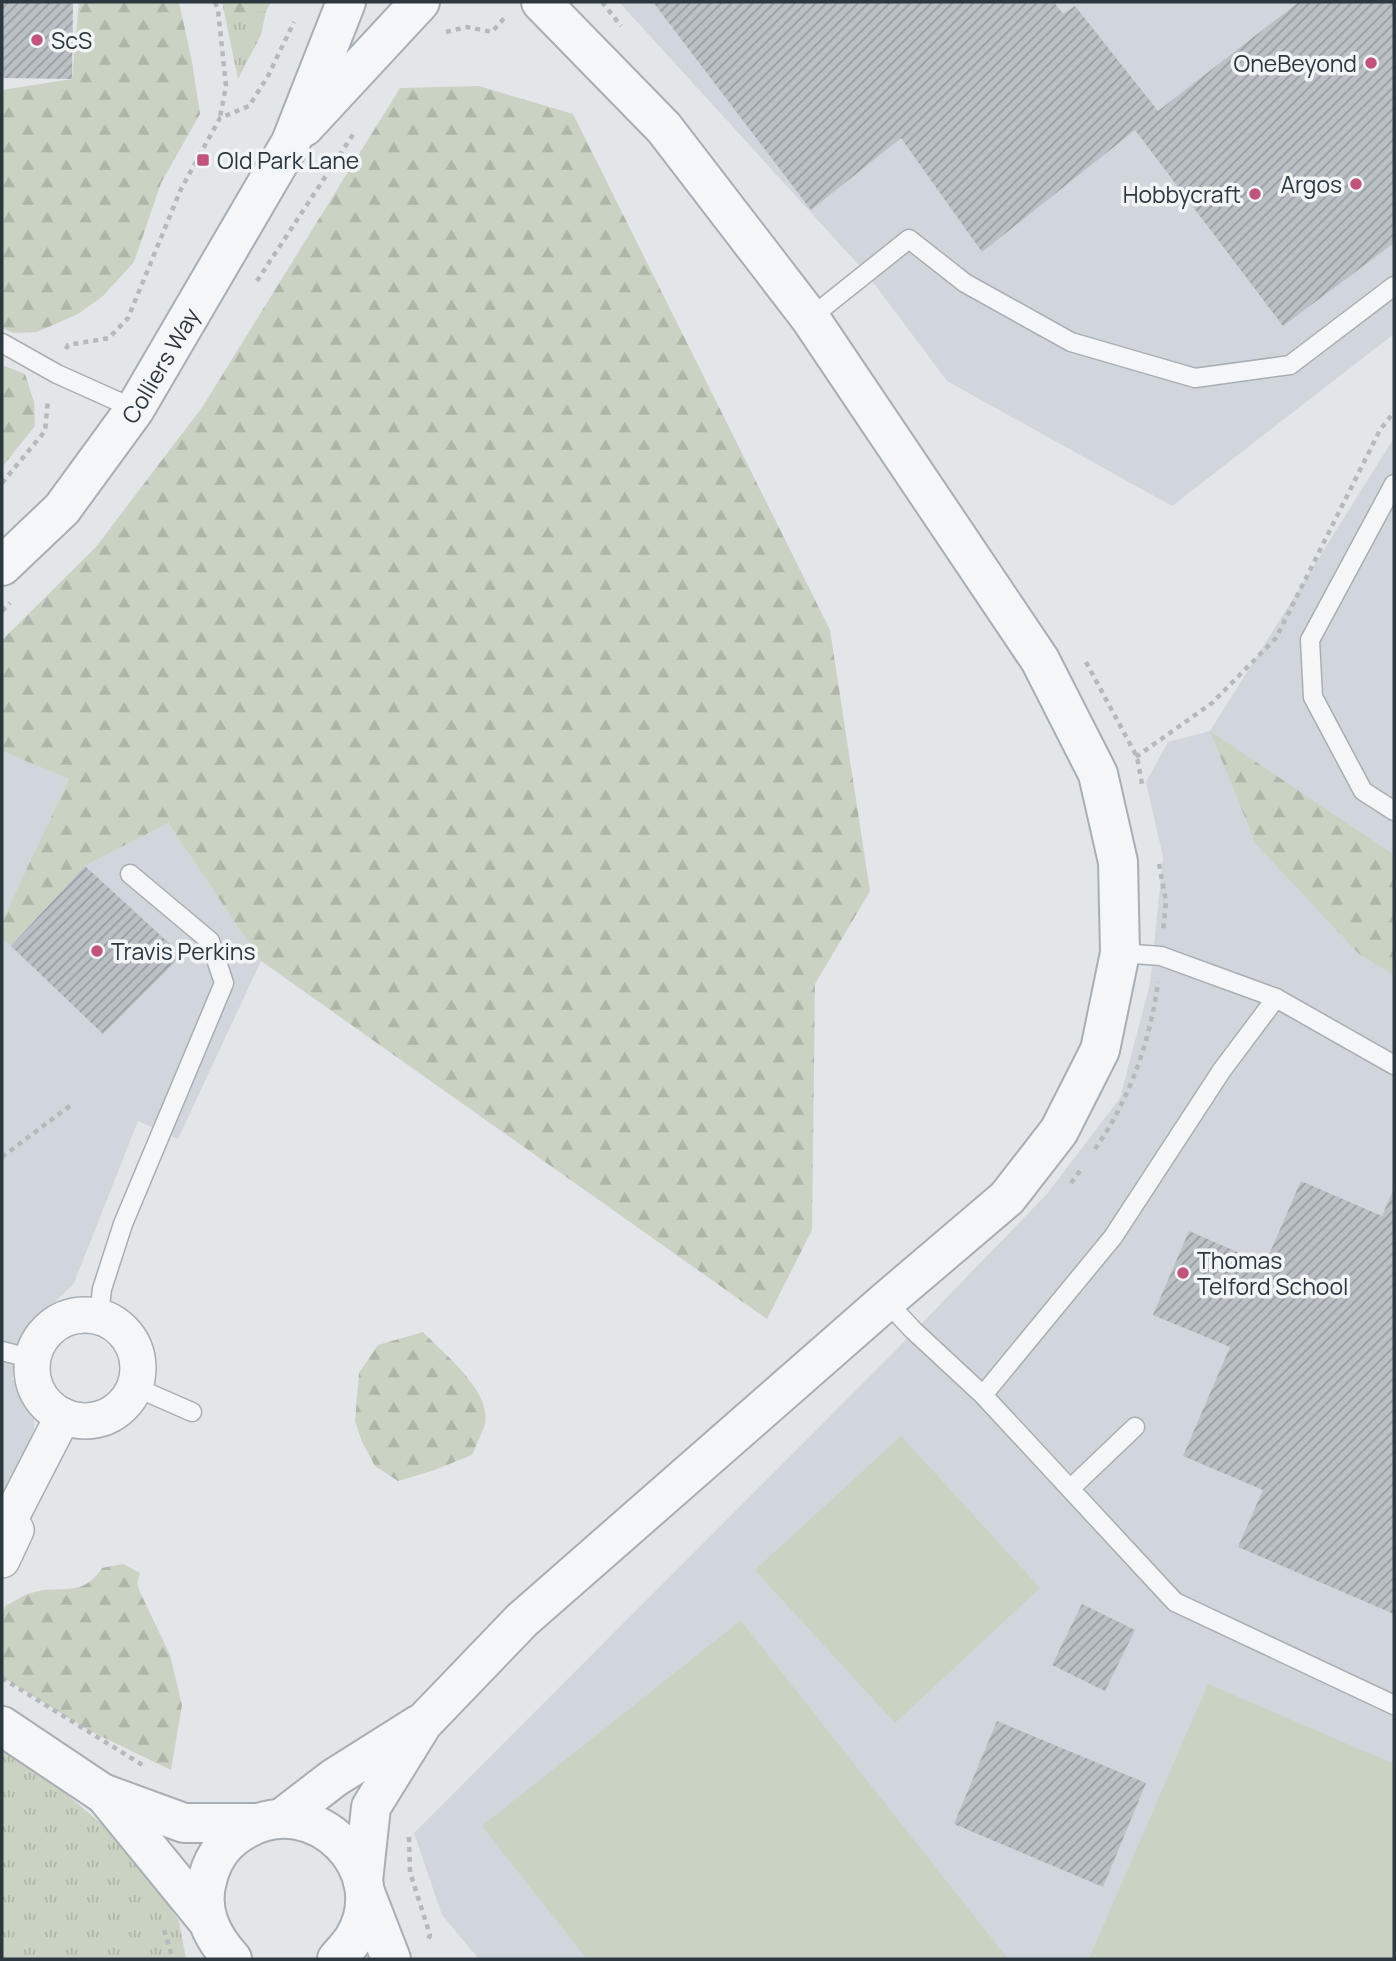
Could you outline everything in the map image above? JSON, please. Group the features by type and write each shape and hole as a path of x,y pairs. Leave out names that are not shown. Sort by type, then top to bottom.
{"street":[{"name":"Colliers Way","path":"2,566 62,509 135,409 290,142 346,2"},
{"name":"Colliers Way","path":"290,142 420,2"},
{"path":"337,1959 355,1937 364,1910 371,1807 423,1723 522,1620 1007,1198 1059,1131 1100,1049 1120,953 1118,862 1098,774 1040,660 810,317 664,128 526,7"},
{"path":"81,1314 99,1316 124,1331 133,1343 138,1372 135,1387 126,1402 113,1413 97,1420 80,1421 63,1416 48,1407 38,1393 32,1376 17,1355 38,1342 49,1328 64,1318 81,1314"},
{"path":"2,1560 16,1530 6,1522 63,1416"},
{"path":"217,1945 204,1889 213,1861 231,1838 270,1820 423,1723"},
{"path":"2,1726 102,1793 184,1823 270,1820 309,1822 334,1835 352,1856 391,1959"},
{"path":"102,1793 217,1945"}],"lane":[{"path":"810,317 909,239 965,283 1071,342 1195,378 1290,365 1394,286"},
{"path":"2,343 57,374 135,409"},
{"path":"1394,484 1310,640 1312,697 1363,791 1394,811"},
{"path":"99,1316 102,1289 123,1224 224,984 210,941 130,874"},
{"path":"1120,953 1161,956 1276,998 1394,1065"},
{"path":"982,1395 1113,1237 1222,1070 1276,998"},
{"path":"886,1301 982,1395 1175,1602 1394,1705"},
{"path":"135,1387 192,1412"},
{"path":"1070,1488 1135,1427"}],"path":[{"path":"2,483 45,431 48,402 68,345 109,338 128,318 181,190 220,118 226,86 215,2"},
{"path":"441,33 467,27 492,32 526,7"},
{"path":"220,118 249,106 268,76 299,13"},
{"path":"1098,774 1137,757 1212,703 1276,638 1380,430 1394,412"},
{"path":"2,477 9,475"},
{"path":"2,1157 71,1105"},
{"path":"2,1678 151,1770"},
{"path":"162,1926 173,1959"}],"shaded area":[{"path":"619,2 1394,2 1394,334 1172,506 947,381 866,273"},
{"name":"Thomas Telford School","path":"1394,438 1394,1959 479,1959 442,1915 414,1833 894,1352 1047,1194 1120,1098 1150,984 1163,857 1146,782 1168,742 1210,731"},
{"path":"2,751 69,779 2,921"},
{"path":"168,823 261,961 178,1139 138,1121 74,1283 32,1325 12,1379 27,1389 35,1406 34,1430 2,1502 2,939 11,946 85,866"}],"green space":[{"path":"79,2 179,2 200,114 161,183 134,262 103,296 78,314 37,332 14,333 2,328 2,90 72,79"},
{"path":"222,2 271,2 266,11 261,35 238,79"},
{"path":"222,2 271,2 266,11 227,16"},
{"path":"479,86 573,114 830,630 870,891 815,984 812,1230 767,1319 261,961 168,823 85,866 11,946 2,939 2,921 69,779 2,751 2,640 96,547 203,406 400,88"},
{"path":"2,365 25,374 34,402 35,426 2,467"},
{"path":"1210,731 1394,855 1394,975 1359,954 1256,844"},
{"path":"423,1332 474,1386 485,1411 485,1424 472,1455 398,1481 375,1466 362,1442 355,1421 359,1373 378,1345"},
{"path":"901,1436 1040,1588 895,1723 755,1570"},
{"path":"123,1564 140,1573 137,1583 170,1655 182,1705 171,1770 88,1730 2,1677 2,1615 6,1605 42,1590 78,1587 94,1578 102,1568"},
{"path":"740,1621 1008,1959 587,1959 482,1826"},
{"path":"1208,1684 1394,1764 1394,1959 1089,1959"},
{"path":"2,1751 48,1779 109,1830 156,1887 179,1921 186,1959 2,1959"}],"building":[{"name":"ScS","path":"2,2 73,2 72,79 2,78"},
{"path":"653,2 1054,2 1063,14 1075,6 1158,111 1299,2 1394,2 1394,243 1283,326 1135,130 982,252 901,138 811,210"},
{"name":"Travis Perkins","path":"85,866 182,955 103,1034 11,946"},
{"path":"1301,1181 1382,1216 1394,1188 1394,1614 1238,1547 1263,1490 1183,1456 1230,1347 1153,1315 1189,1231 1265,1264"},
{"path":"1082,1604 1135,1630 1105,1691 1052,1665"},
{"path":"997,1721 1146,1783 1103,1887 954,1824"}],"place":[{"name":"ScS","path":"37,40"},
{"name":"OneBeyond","path":"1371,63"},
{"name":"Old Park Lane","path":"203,160"},
{"name":"Argos","path":"1356,184"},
{"name":"Hobbycraft","path":"1255,194"},
{"name":"Travis Perkins","path":"97,951"},
{"name":"Thomas Telford School","path":"1183,1273"}]}
